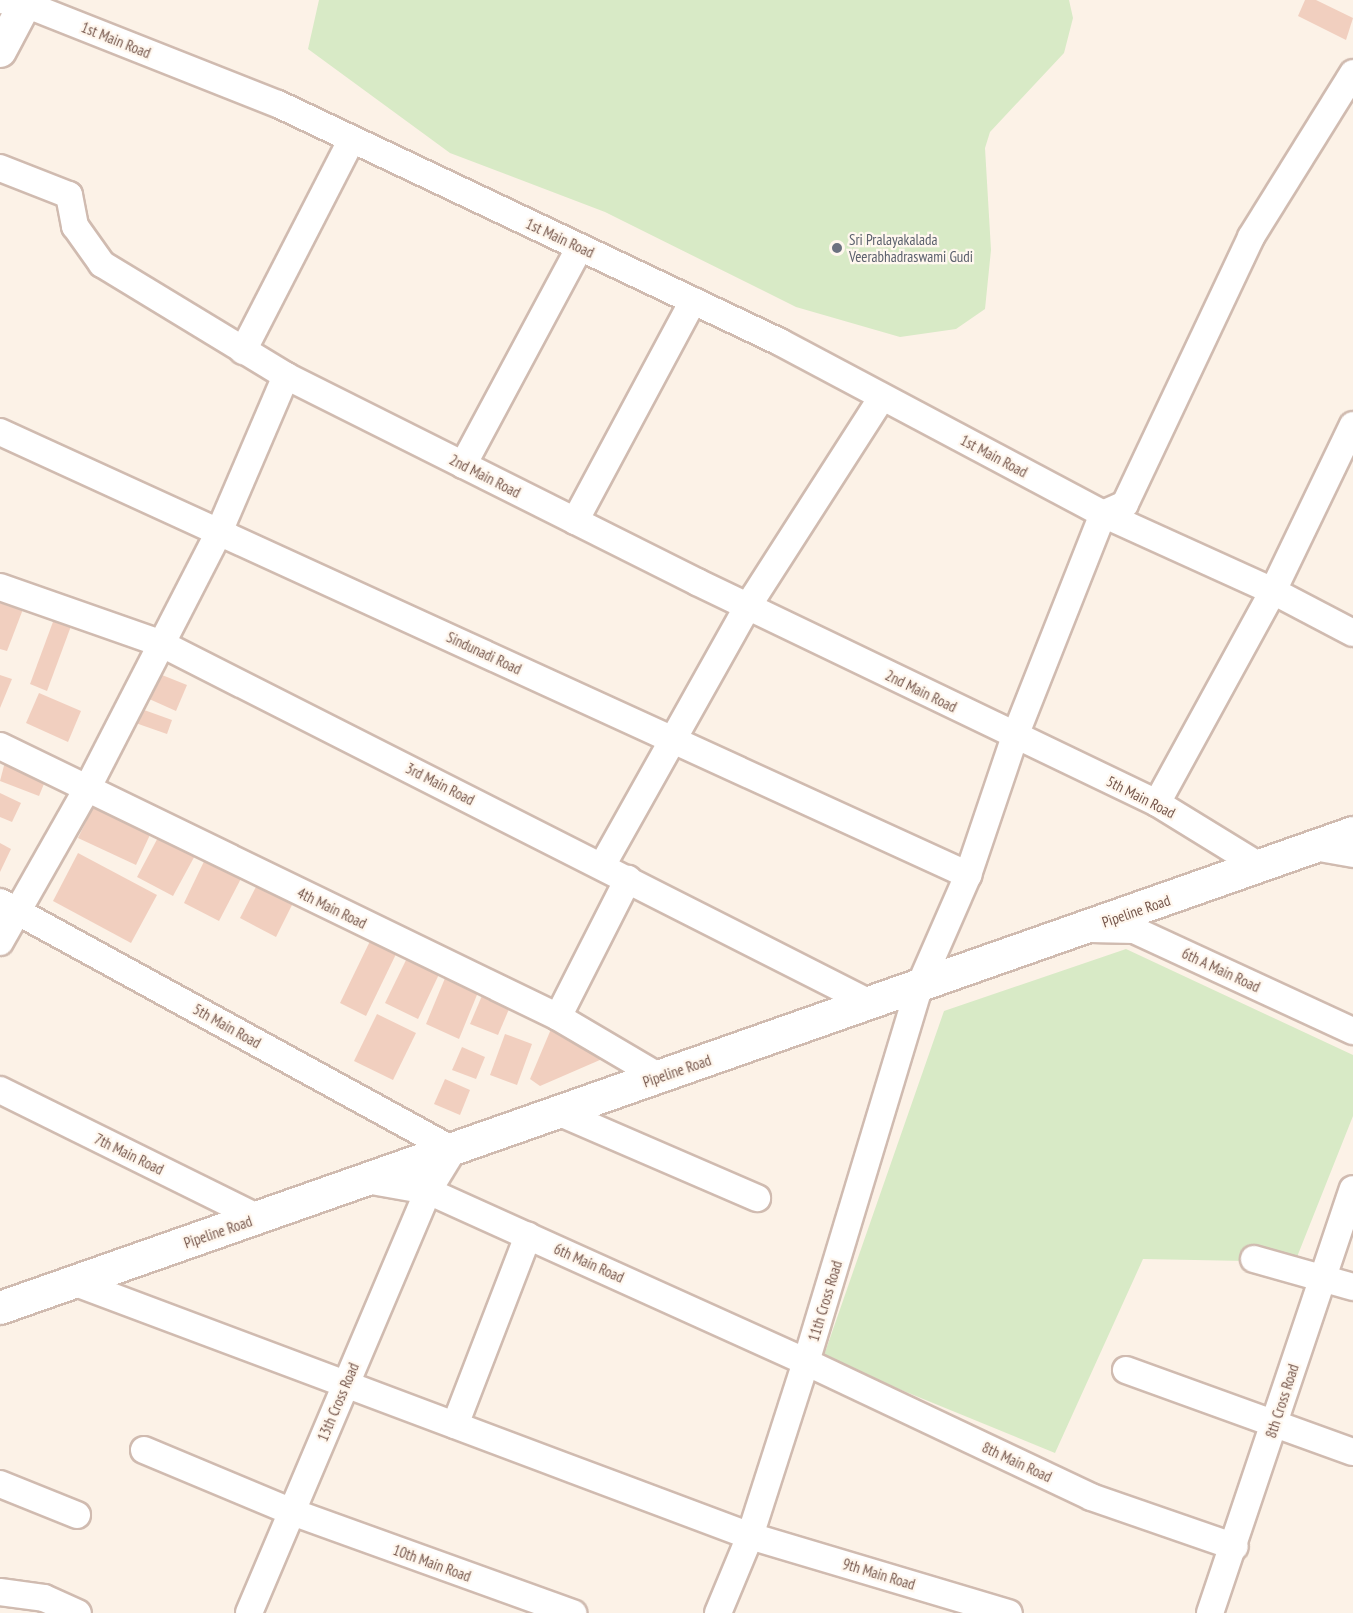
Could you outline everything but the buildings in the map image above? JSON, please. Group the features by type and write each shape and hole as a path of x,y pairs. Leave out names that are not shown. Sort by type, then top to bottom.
{"street":[{"path":"0,51 18,2"},
{"name":"1st Main Road","path":"18,2 278,104 693,301 882,397 1103,514"},
{"path":"1103,514 1125,504 1251,237 1353,73"},
{"path":"243,351 352,139"},
{"name":"2nd Main Road","path":"0,168 69,195 75,226 102,264 286,376 575,521 1016,736"},
{"path":"463,465 579,247"},
{"path":"575,521 693,301"},
{"path":"0,942 9,907 87,789 219,532 286,376"},
{"path":"602,866 748,606 882,397"},
{"path":"1157,803 1273,591 1353,427"},
{"name":"Sindunadi Road","path":"0,432 968,875"},
{"path":"1103,514 1273,591 1353,633"},
{"name":"11th Cross Road","path":"718,1613 750,1536 806,1362 920,985 968,875 1016,736 1103,514"},
{"name":"3rd Main Road","path":"0,587 160,643 870,1003"},
{"name":"5th Main Road","path":"1016,736 1157,803 1260,867"},
{"name":"4th Main Road","path":"0,746 558,1017 660,1077"},
{"name":"Pipeline Road","path":"1,1306 259,1218 1353,833"},
{"path":"1314,847 1353,854"},
{"path":"558,1017 628,879"},
{"name":"5th Main Road","path":"9,907 453,1150"},
{"name":"6th A Main Road","path":"1085,929 1134,930 1353,1031"},
{"name":"7th Main Road","path":"0,1090 259,1218"},
{"path":"558,1112 757,1198"},
{"name":"13th Cross Road","path":"249,1613 428,1191 453,1150"},
{"name":"6th Main Road","path":"366,1180 428,1191 806,1362"},
{"name":"8th Cross Road","path":"1210,1613 1235,1547 1353,1189"},
{"path":"455,1425 528,1236"},
{"path":"1254,1259 1353,1287"},
{"name":"9th Main Road","path":"76,1282 750,1536 1009,1613"},
{"name":"8th Main Road","path":"806,1362 1091,1497 1235,1547"},
{"path":"1126,1370 1353,1452"},
{"name":"10th Main Road","path":"144,1450 292,1512 573,1613"},
{"path":"0,1484 77,1515"},
{"path":"0,1592 44,1598 78,1613"}],"green space":[{"name":"Sri Pralayakalada Veerabhadraswami Gudi","path":"319,0 1069,0 1073,18 1064,53 990,132 985,148 991,250 985,309 956,329 900,337 796,307 605,212 450,153 308,49"},
{"path":"1126,949 1353,1055 1353,1116 1295,1262 1143,1259 1055,1453 823,1358 944,1011"}],"place":[{"name":"Sri Pralayakalada Veerabhadraswami Gudi","path":"837,248"}]}
